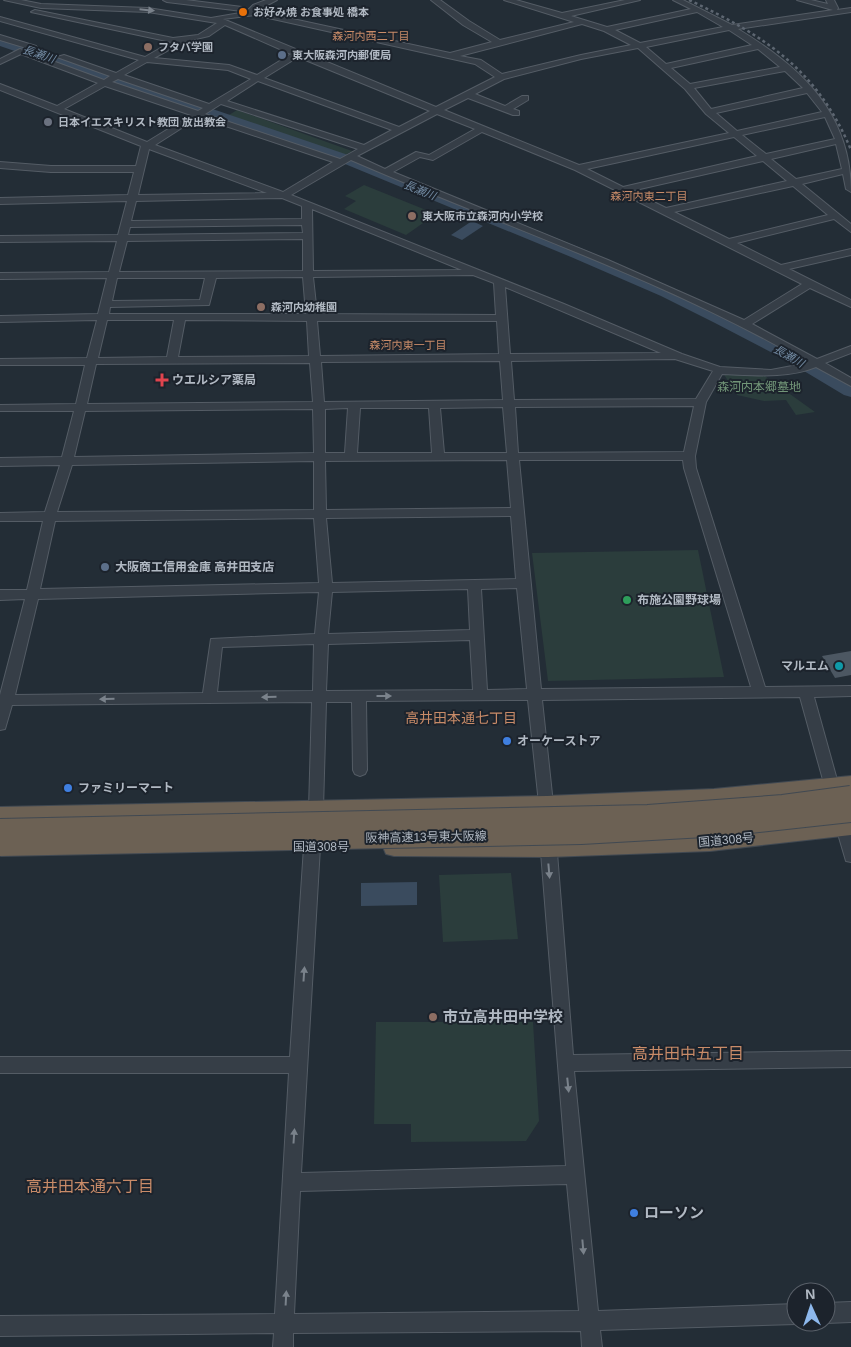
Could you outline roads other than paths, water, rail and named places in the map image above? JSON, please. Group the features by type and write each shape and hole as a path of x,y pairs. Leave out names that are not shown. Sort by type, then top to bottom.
{"highway":[{"path":"0,816 547,805 845,790"},
{"name":"阪神高速13号東大阪線","path":"0,829 648,815 783,805 845,790"},
{"name":"阪神高速13号東大阪線","path":"0,846 591,834 722,826 849,822"},
{"name":"国道308号","path":"0,851 312,847 548,848 710,842 849,822"}],"street":[{"path":"8,0 41,6 148,10 224,22 297,54 578,168 851,304"},
{"path":"99,7 112,0"},
{"path":"167,0 211,5 294,20 478,62 501,77"},
{"path":"209,19 249,12 273,0"},
{"path":"435,0 466,23 499,43"},
{"path":"512,1 528,0"},
{"path":"561,15 636,0"},
{"path":"677,0 732,28 760,46 786,68 817,99 835,130 851,189"},
{"path":"801,0 834,8 851,5"},
{"path":"830,0 834,8"},
{"path":"512,1 607,29 640,46 688,87 709,112 851,228"},
{"path":"188,16 211,5"},
{"path":"0,28 41,6"},
{"path":"607,29 698,10"},
{"path":"0,201 284,195 364,148 501,77 581,57 732,28 851,10"},
{"path":"32,11 75,21 181,40 205,36 224,22"},
{"path":"0,19 146,60 229,68 399,130"},
{"path":"52,34 75,21"},
{"path":"449,56 585,22"},
{"path":"0,37 118,76 204,110 386,172 585,252 699,302 818,363 851,383"},
{"path":"58,109 181,40"},
{"path":"665,67 760,46"},
{"path":"0,62 20,51 105,83 204,110"},
{"path":"0,725 3,700 33,594 50,516 67,461 147,146 297,54"},
{"path":"688,87 786,68"},
{"path":"0,87 147,146 307,204 678,356 719,370 772,373 804,368 851,348"},
{"path":"709,112 808,90"},
{"path":"469,94 516,113"},
{"path":"506,109 525,98"},
{"path":"219,101 364,148"},
{"path":"578,168 826,114"},
{"path":"386,172 418,154 430,158 482,129"},
{"path":"621,190 838,142"},
{"path":"0,166 51,169 140,169"},
{"path":"666,212 846,171"},
{"path":"307,204 308,274 319,406 320,514 326,588 318,697 316,809"},
{"path":"729,242 836,216"},
{"path":"126,224 307,222"},
{"path":"0,239 308,236"},
{"path":"781,268 851,252"},
{"path":"0,276 476,273"},
{"path":"106,304 205,303 211,275"},
{"path":"499,282 523,583 547,805 548,848 565,1063 592,1347"},
{"path":"744,325 810,283"},
{"path":"0,319 104,316 180,318 502,318"},
{"path":"172,360 180,318"},
{"path":"0,362 678,356"},
{"path":"719,370 700,402 689,456 690,468 760,693"},
{"path":"0,408 700,402"},
{"path":"434,405 438,457"},
{"path":"351,457 354,406"},
{"path":"0,462 320,457 689,456"},
{"path":"0,517 517,512"},
{"path":"0,595 523,583"},
{"path":"474,584 480,696"},
{"path":"209,698 216,642 478,635"},
{"path":"3,700 851,691"},
{"path":"806,692 845,790"},
{"path":"359,696 365,751 360,770"},
{"path":"849,822 851,856"},
{"path":"283,1347 291,1182 312,847"},
{"path":"565,1063 851,1058"},
{"path":"0,1065 299,1065"},
{"path":"291,1182 577,1175"},
{"path":"836,1313 851,1312"},
{"path":"0,1326 284,1322 590,1321 786,1314"}],"water":[{"path":"472,221 483,226 462,240 451,235"},
{"path":"417,882 417,905 361,906 361,883"}],"waterway":[{"name":"長瀬川","path":"0,41 351,161 577,253 667,292 721,319 791,355 851,391"}],"railway":[{"path":"689,0 742,27 786,58 822,98 838,122 851,150"}],"place":[{"name":"お好み焼 お食事処 橋本","path":"243,12"},
{"name":"フタバ学園","path":"148,47"},
{"name":"東大阪森河内郵便局","path":"282,55"},
{"name":"日本イエスキリスト教団 放出教会","path":"48,122"},
{"name":"東大阪市立森河内小学校","path":"412,216"},
{"name":"森河内幼稚園","path":"261,307"},
{"name":"ウエルシア薬局","path":"162,380"},
{"name":"大阪商工信用金庫 高井田支店","path":"105,567"},
{"name":"布施公園野球場","path":"627,600"},
{"name":"マルエム","path":"839,666"},
{"name":"オーケーストア","path":"507,741"},
{"name":"ファミリーマート","path":"68,788"},
{"name":"市立高井田中学校","path":"433,1017"},
{"name":"ローソン","path":"634,1213"}],"district":[{"name":"森河内西二丁目","path":"371,36"},
{"name":"森河内東二丁目","path":"649,196"},
{"name":"森河内東一丁目","path":"408,345"},
{"name":"高井田本通七丁目","path":"461,718"},
{"name":"高井田中五丁目","path":"688,1053"},
{"name":"高井田本通六丁目","path":"90,1186"}],"park label":[{"name":"森河内本郷墓地","path":"759,387"}]}
